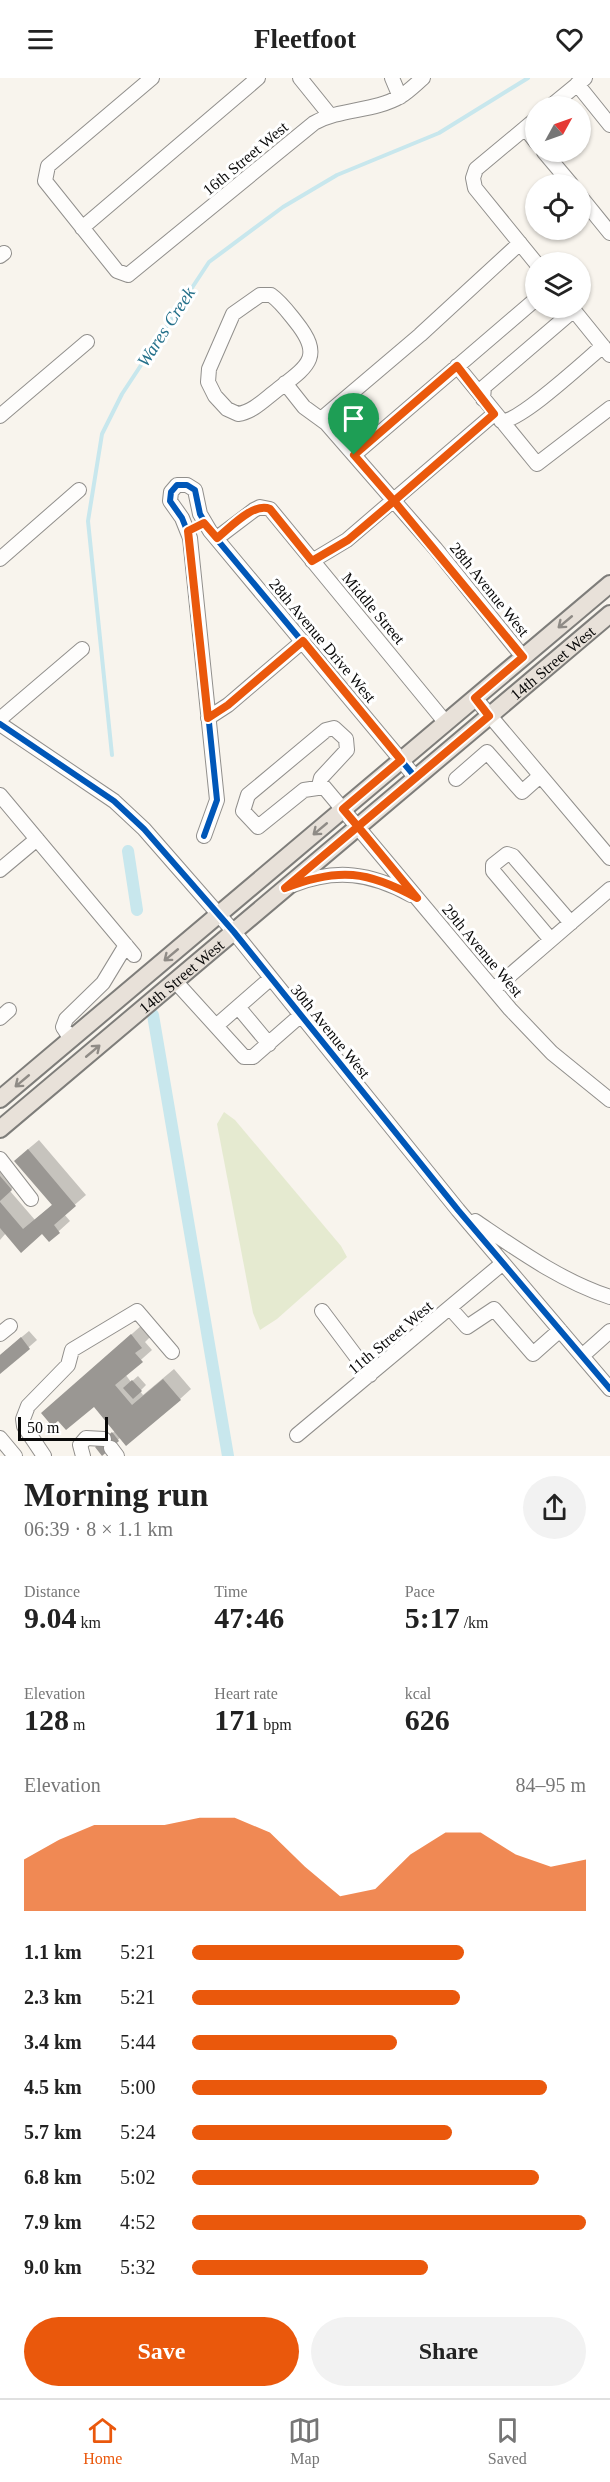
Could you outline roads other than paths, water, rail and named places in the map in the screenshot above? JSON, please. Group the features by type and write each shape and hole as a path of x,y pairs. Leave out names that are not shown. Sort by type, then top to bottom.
{"main road":[{"name":"14th Street West","path":"0,1099 604,589"},
{"name":"14th Street West","path":"0,1129 610,612"}],"street":[{"path":"152,78 48,166 45,181 82,228 258,78"},
{"path":"300,78 329,114"},
{"path":"392,78 400,96"},
{"name":"16th Street West","path":"82,228 117,271 128,275 302,132 329,114 368,107 400,96 423,78"},
{"path":"563,96 581,81 610,125"},
{"path":"525,128 476,169 473,175 475,188 527,252"},
{"path":"552,162 563,174"},
{"path":"591,209 610,232"},
{"path":"321,419 420,335 520,243"},
{"path":"260,295 271,295 276,298 311,343 309,360 285,383 251,409 238,414 221,404 208,382 209,369 233,314 260,295"},
{"path":"354,455 525,308"},
{"path":"483,399 484,387 563,318"},
{"path":"312,561 348,540 498,418 511,420 606,350 580,318"},
{"path":"0,416 87,342"},
{"path":"457,366 537,464 610,408"},
{"name":"28th Avenue West","path":"285,383 304,407 321,419 394,501 523,657"},
{"path":"188,531 204,523 195,490 187,485 177,485 171,492 170,501 188,531 217,800 204,836"},
{"path":"0,560 79,490"},
{"name":"Middle Street","path":"217,538 254,510 264,507 270,509 446,723"},
{"name":"28th Avenue Drive West","path":"204,523 416,778"},
{"path":"604,589 610,612"},
{"path":"208,718 228,705 303,641"},
{"path":"0,719 82,648"},
{"path":"475,698 610,858"},
{"name":"30th Avenue West","path":"0,724 114,801 144,829 234,932 458,1210 610,1389"},
{"path":"334,728 346,739 347,750 321,778 319,786 304,790 258,827 243,811 248,795 326,730 334,728"},
{"path":"456,779 487,752 522,792 540,777"},
{"name":"29th Avenue West","path":"319,786 324,787 494,989 552,1053 610,1100"},
{"path":"0,795 130,950 102,984 66,1019 63,1027 71,1039"},
{"path":"0,870 37,839"},
{"path":"551,940 493,871 496,861 507,854 513,856 571,923"},
{"path":"285,888 321,876 354,873 390,883 417,898"},
{"path":"494,989 610,889"},
{"path":"216,1026 271,978"},
{"path":"175,981 244,1057 253,1057 301,1015"},
{"path":"102,984 103,994 112,1005"},
{"path":"239,1008 269,1044"},
{"path":"0,1160 32,1199"},
{"name":"30th Avenue West","path":"458,1210 539,1264 593,1292 610,1297"},
{"name":"11th Street West","path":"297,1435 504,1263"},
{"path":"450,1308 467,1327 494,1309 533,1354 560,1330"},
{"path":"44,1456 24,1426 23,1419 28,1406 68,1365 72,1350 81,1342 95,1338 137,1311 172,1352"},
{"path":"322,1311 370,1375"},
{"path":"582,1356 610,1331"},
{"path":"0,1437 15,1456"},
{"path":"83,1456 80,1445 86,1438 111,1448"}],"waterway":[{"name":"Wares Creek","path":"112,755 88,521 102,434 122,394 209,262 283,207 337,175 439,133 528,78"},
{"path":"128,851 137,910"},
{"path":"153,1015 228,1456"}]}
